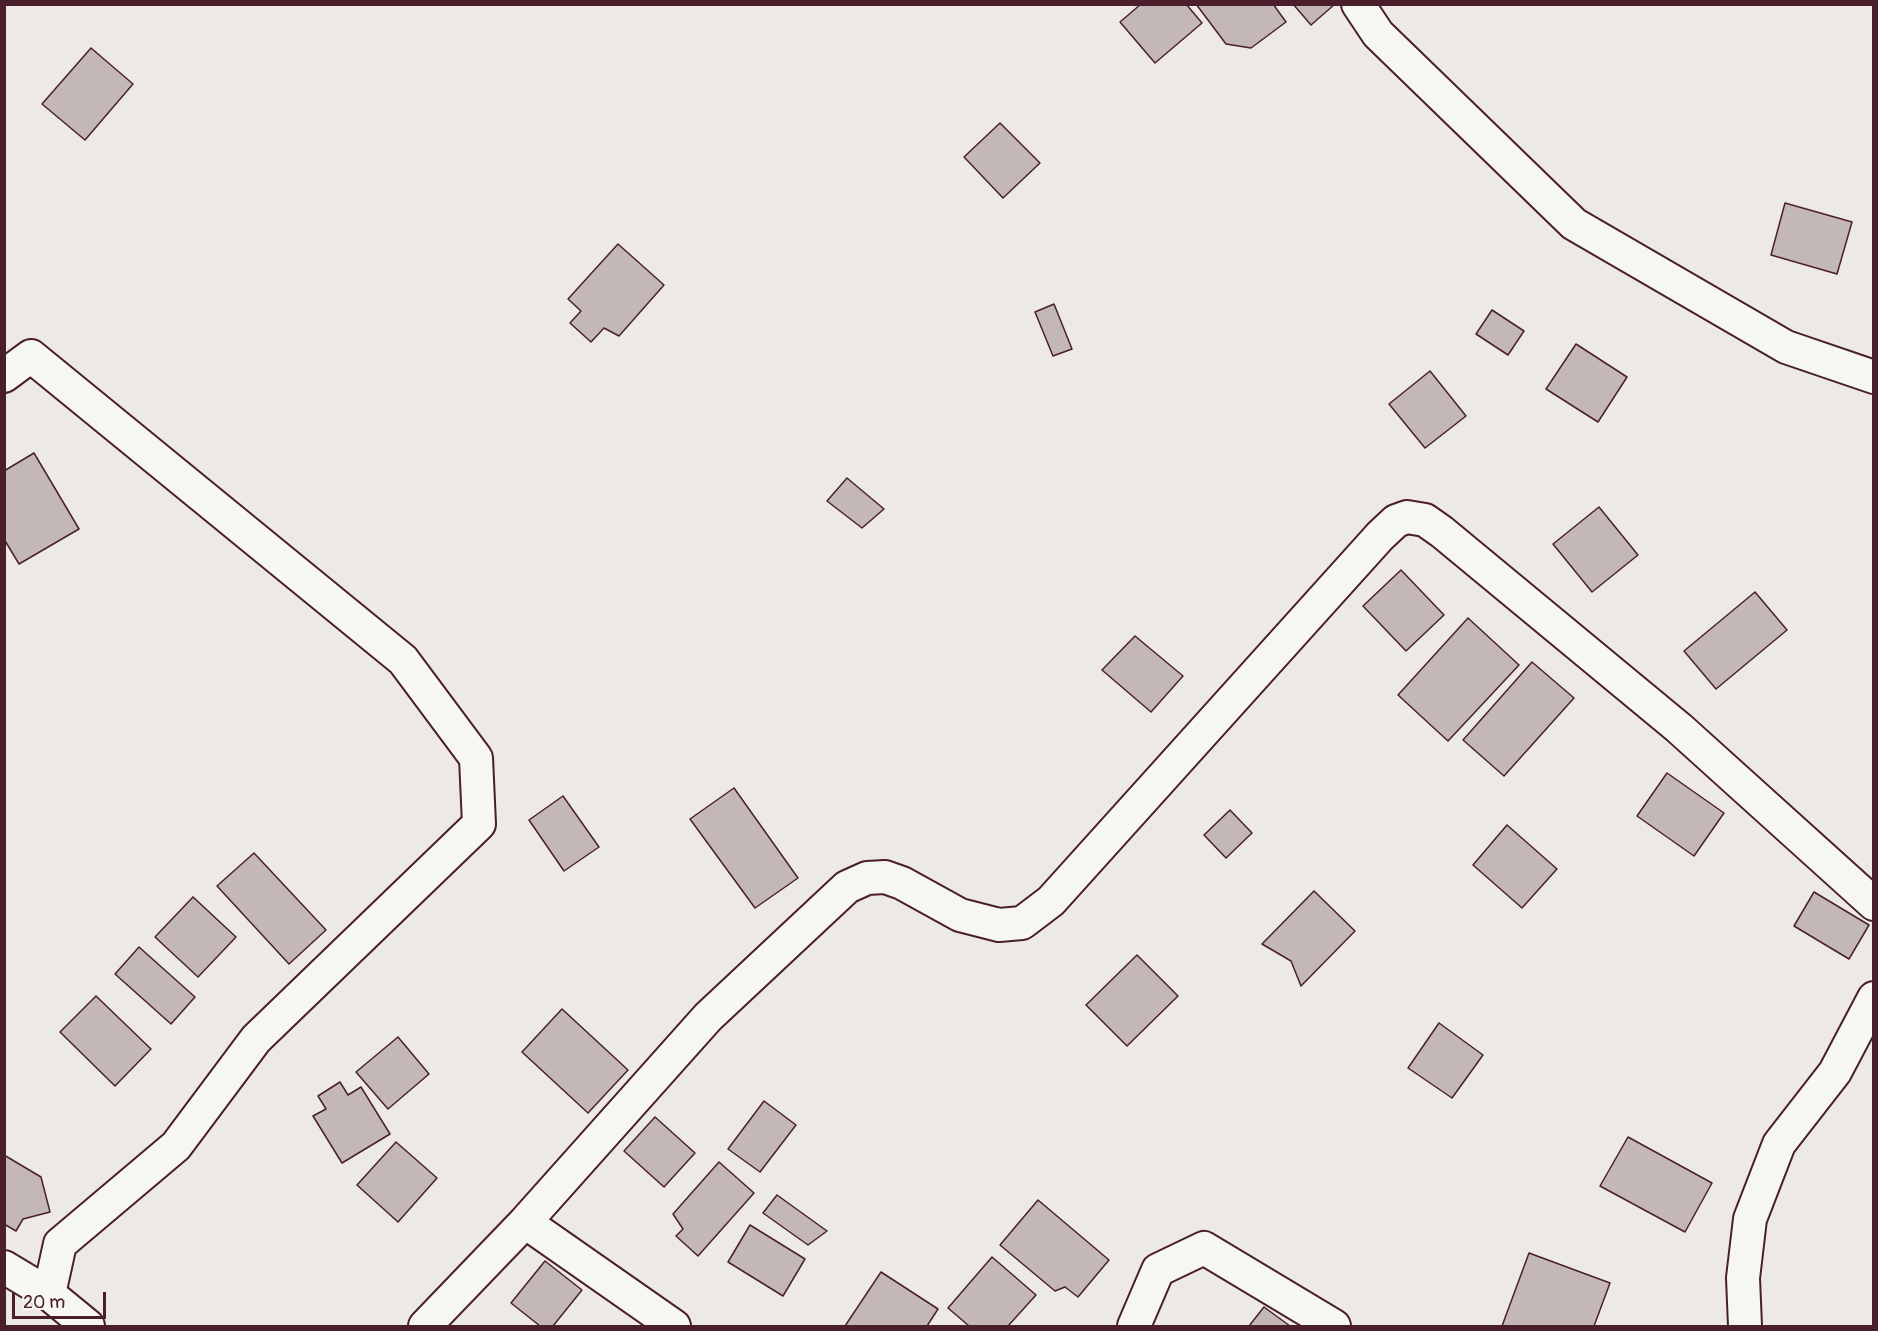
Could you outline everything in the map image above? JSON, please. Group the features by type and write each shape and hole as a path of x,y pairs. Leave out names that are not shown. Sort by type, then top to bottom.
{"street":[{"path":"1358,4 1378,34 1574,224 1786,348 1874,377"},
{"path":"4,376 31,356 403,660 476,758 479,824 256,1040 176,1146 60,1244 50,1294"},
{"path":"425,1326 525,1222 708,1017 847,887 867,878 885,877 902,883 960,915 999,925 1022,923 1051,901 1380,536 1396,521 1407,517 1425,520 1442,532 1679,728 1874,904"},
{"path":"1745,1326 1743,1278 1750,1219 1779,1144 1835,1072 1874,998"},
{"path":"525,1222 674,1326"},
{"path":"1134,1326 1158,1270 1204,1248 1334,1326"},
{"path":"4,1267 50,1294 88,1326"}],"building":[{"path":"1141,4 1186,4 1202,23 1155,63 1120,22"},
{"path":"1196,4 1273,4 1286,22 1251,48 1226,44"},
{"path":"1293,4 1335,4 1311,25"},
{"path":"91,48 133,84 85,140 42,104"},
{"path":"1000,123 1040,163 1003,198 964,157"},
{"path":"1785,203 1852,222 1837,274 1771,255"},
{"path":"618,244 664,285 619,336 604,328 591,342 570,323 581,311 568,299"},
{"path":"1054,304 1072,349 1053,356 1035,312"},
{"path":"1492,310 1524,331 1508,355 1476,334"},
{"path":"1576,344 1627,377 1598,422 1546,389"},
{"path":"1430,371 1466,416 1425,448 1389,404"},
{"path":"34,453 79,529 19,564 4,539 4,471"},
{"path":"847,478 884,509 862,528 827,501"},
{"path":"1599,507 1638,555 1592,592 1553,544"},
{"path":"1401,570 1444,615 1406,651 1363,606"},
{"path":"1755,592 1787,630 1716,689 1684,651"},
{"path":"1468,618 1519,665 1448,741 1398,695"},
{"path":"1135,636 1183,676 1151,712 1102,670"},
{"path":"1532,662 1574,698 1504,776 1463,740"},
{"path":"1667,773 1724,813 1694,856 1637,816"},
{"path":"734,788 798,878 755,908 690,819"},
{"path":"563,796 599,847 564,871 529,820"},
{"path":"1230,810 1252,833 1226,858 1204,835"},
{"path":"1507,825 1557,869 1522,908 1473,865"},
{"path":"254,853 326,930 289,964 217,886"},
{"path":"1314,891 1355,931 1301,986 1291,961 1262,944"},
{"path":"1814,892 1869,925 1849,959 1794,926"},
{"path":"193,897 236,937 198,977 155,937"},
{"path":"139,947 195,997 171,1024 115,974"},
{"path":"1137,955 1178,996 1127,1046 1086,1005"},
{"path":"96,996 151,1049 115,1086 60,1032"},
{"path":"562,1009 628,1070 588,1113 522,1052"},
{"path":"1439,1023 1483,1055 1452,1098 1408,1068"},
{"path":"398,1037 429,1074 388,1109 356,1072"},
{"path":"340,1082 348,1095 361,1087 390,1134 342,1163 313,1116 326,1109 318,1096"},
{"path":"764,1101 796,1125 760,1172 728,1149"},
{"path":"655,1117 695,1153 664,1187 624,1151"},
{"path":"1628,1137 1712,1183 1685,1232 1600,1186"},
{"path":"396,1142 437,1178 398,1222 357,1185"},
{"path":"4,1155 41,1177 50,1212 23,1219 16,1231 4,1224"},
{"path":"719,1162 754,1193 698,1256 676,1236 683,1229 673,1214"},
{"path":"777,1195 827,1231 808,1245 763,1213"},
{"path":"1038,1200 1109,1260 1078,1297 1065,1287 1055,1291 1000,1245"},
{"path":"750,1225 805,1259 783,1296 728,1262"},
{"path":"1529,1253 1610,1283 1594,1326 1502,1326"},
{"path":"992,1257 1036,1295 1008,1326 969,1326 948,1308"},
{"path":"545,1261 582,1290 553,1326 540,1326 511,1303"},
{"path":"881,1272 938,1309 927,1326 845,1326"},
{"path":"1264,1307 1290,1326 1249,1326"}]}
